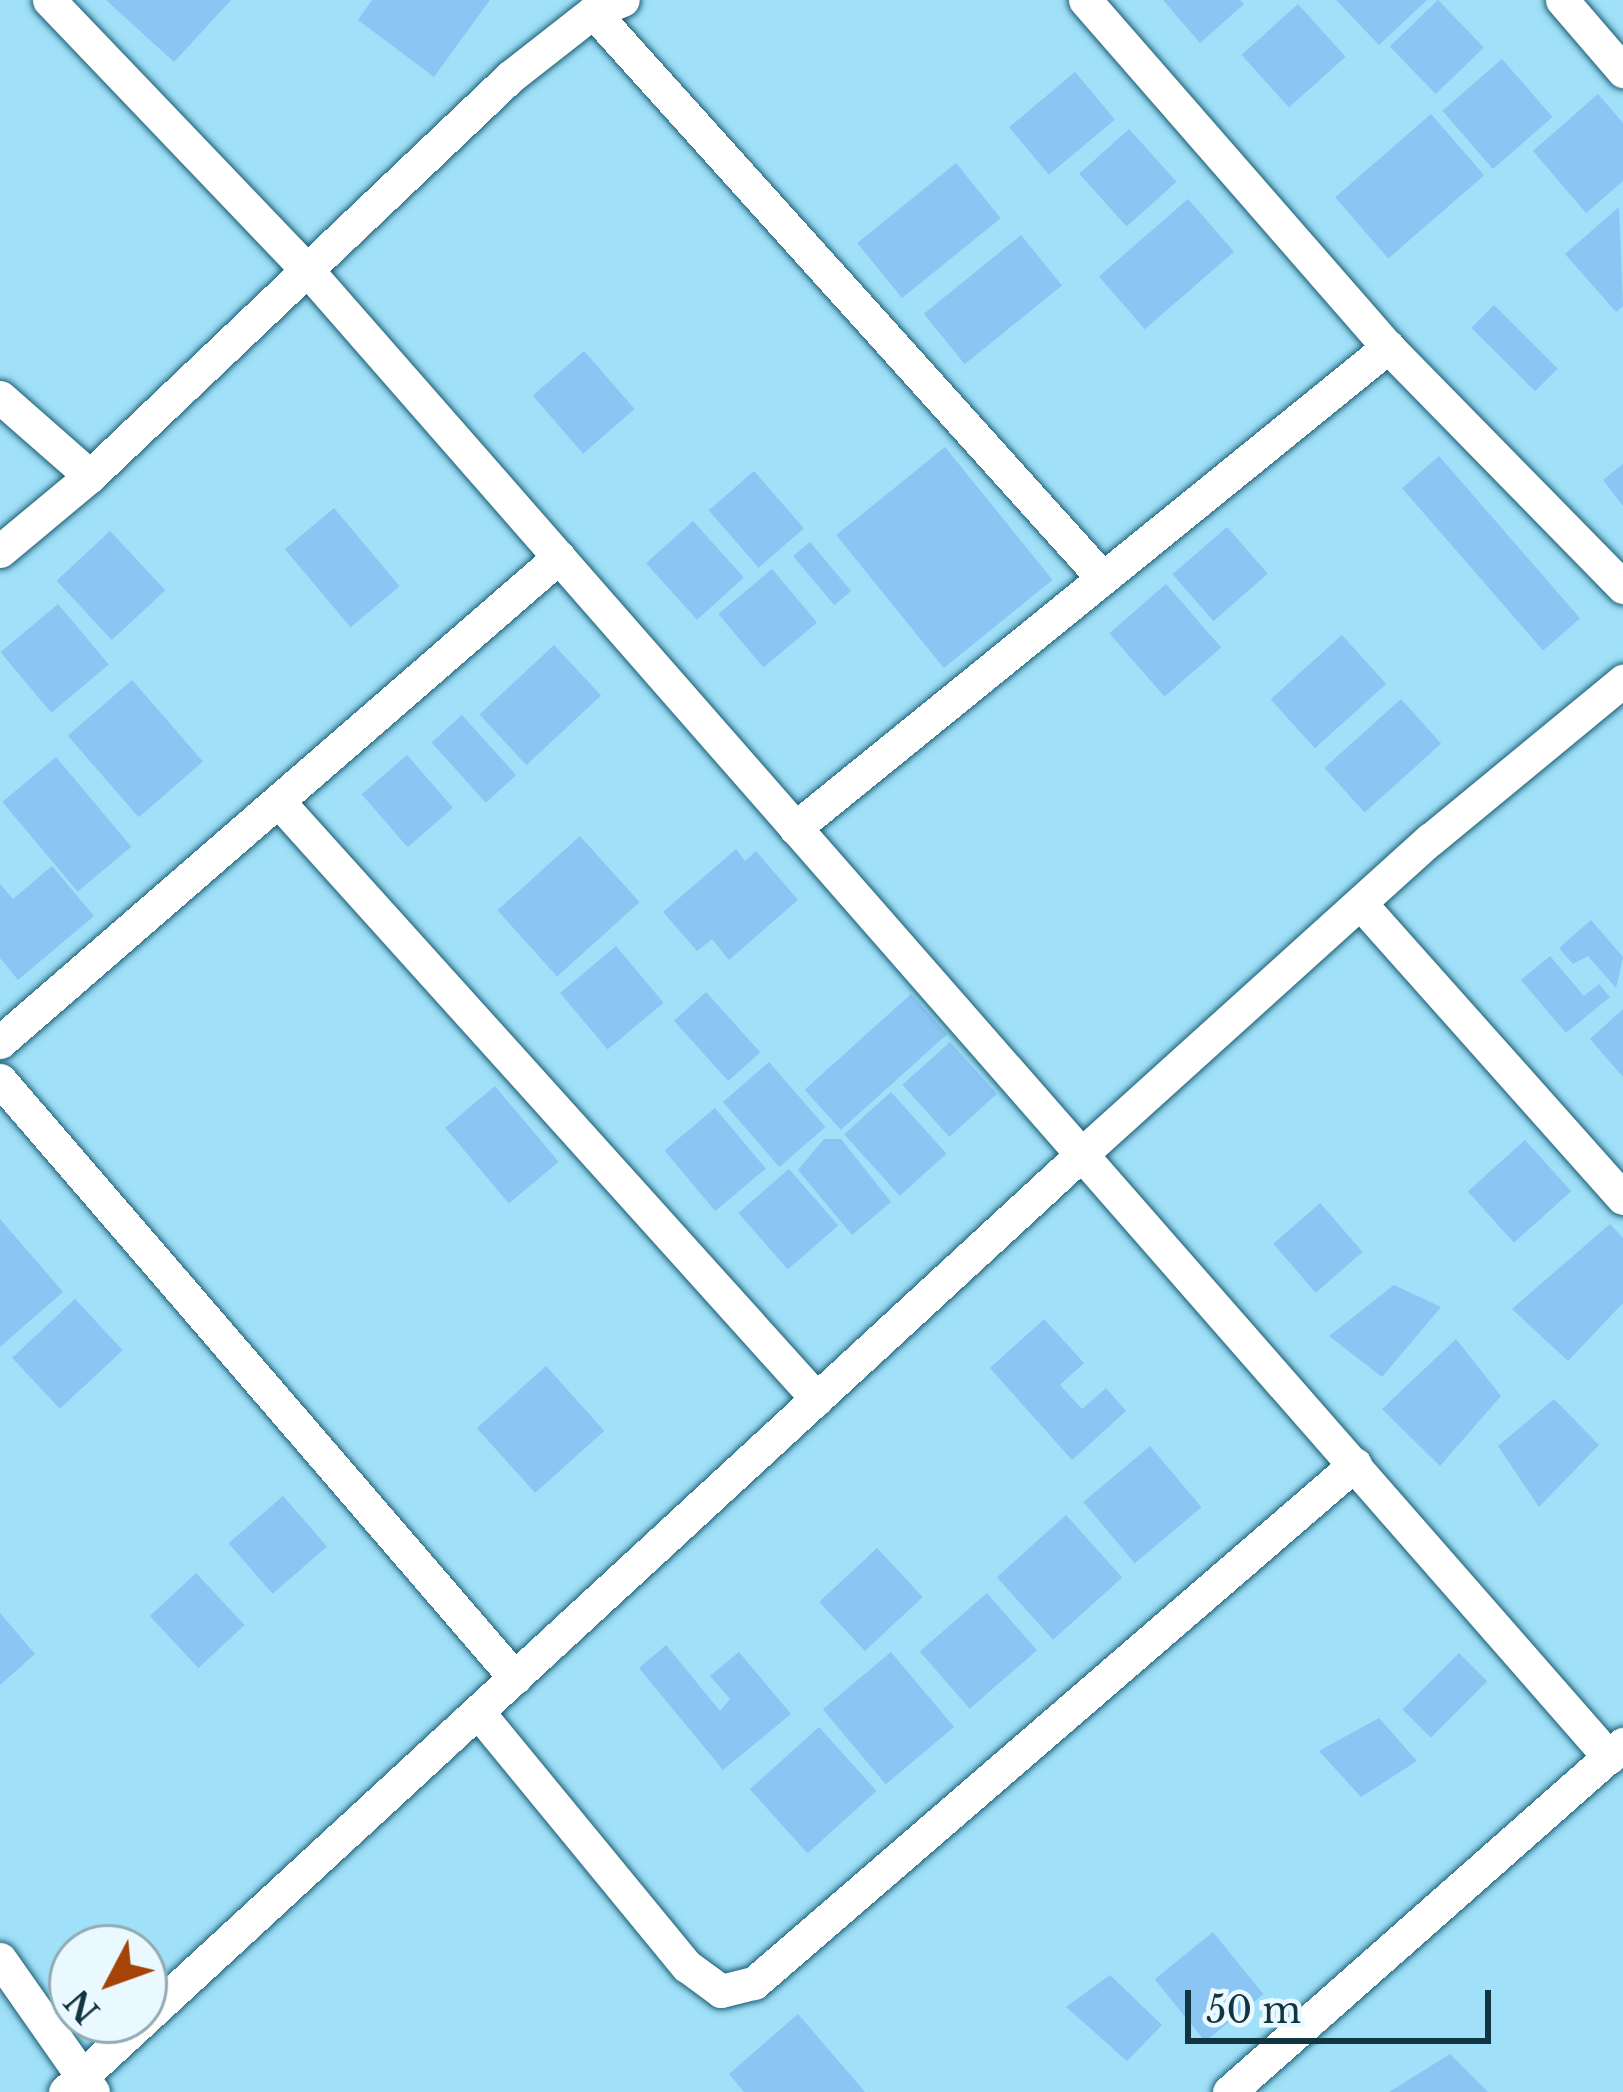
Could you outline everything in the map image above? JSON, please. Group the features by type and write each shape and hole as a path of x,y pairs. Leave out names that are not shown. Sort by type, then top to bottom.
{"street":[{"path":"49,0 309,272 1355,1465 1616,1751 1229,2092"},
{"path":"1085,0 1388,347 1623,587"},
{"path":"1562,0 1623,71"},
{"path":"0,551 90,476 510,77 608,6 1100,575"},
{"path":"795,828 1100,575 1388,347"},
{"path":"0,397 90,476"},
{"path":"0,1042 559,556"},
{"path":"0,1960 80,2087 1084,1152 1360,903 1623,681"},
{"path":"278,801 817,1399"},
{"path":"1360,903 1623,1198"},
{"path":"0,1080 515,1678"},
{"path":"478,1712 687,1966 721,1991 754,1983 1355,1465"}],"building":[{"path":"106,0 231,0 174,62"},
{"path":"372,0 490,0 434,77 358,20"},
{"path":"1163,0 1240,0 1244,4 1200,43"},
{"path":"1336,0 1427,0 1379,45"},
{"path":"1438,0 1484,47 1436,94 1390,47"},
{"path":"1298,4 1346,57 1289,108 1242,55"},
{"path":"1502,59 1553,117 1493,169 1442,111"},
{"path":"1075,72 1115,119 1049,175 1009,127"},
{"path":"1598,94 1623,123 1623,181 1586,213 1533,151"},
{"path":"1431,114 1484,175 1388,258 1335,197"},
{"path":"1129,129 1177,182 1127,227 1079,174"},
{"path":"956,163 1001,218 902,298 857,243"},
{"path":"1188,199 1234,252 1145,329 1099,276"},
{"path":"1619,207 1623,306 1616,312 1565,254"},
{"path":"1021,235 1062,286 965,364 924,314"},
{"path":"1494,305 1558,369 1535,391 1471,328"},
{"path":"584,351 635,409 583,454 533,396"},
{"path":"945,447 1053,580 944,668 836,535"},
{"path":"1439,456 1580,618 1543,650 1402,488"},
{"path":"1623,464 1623,506 1603,480"},
{"path":"754,471 804,528 759,568 709,510"},
{"path":"334,508 400,586 351,627 285,549"},
{"path":"693,521 744,577 697,620 646,563"},
{"path":"1227,527 1268,574 1213,621 1173,574"},
{"path":"110,531 165,590 112,640 57,581"},
{"path":"810,542 851,591 834,605 793,556"},
{"path":"772,569 817,623 763,668 718,614"},
{"path":"1166,584 1221,647 1165,697 1109,633"},
{"path":"58,604 109,665 51,713 1,652"},
{"path":"1342,635 1386,684 1315,748 1271,699"},
{"path":"554,645 601,695 526,765 479,715"},
{"path":"132,680 203,762 139,817 68,736"},
{"path":"1401,699 1441,744 1365,813 1324,768"},
{"path":"462,715 516,775 486,803 432,742"},
{"path":"407,755 453,808 408,847 362,794"},
{"path":"56,757 131,847 78,892 2,802"},
{"path":"580,836 640,902 557,976 498,910"},
{"path":"736,849 745,861 756,851 798,900 729,960 712,939 697,951 663,912"},
{"path":"52,866 94,916 18,980 0,958 0,884 13,899"},
{"path":"1591,920 1623,957 1616,988 1588,956 1573,964 1559,948"},
{"path":"616,946 664,1003 608,1050 560,993"},
{"path":"1550,956 1584,996 1599,984 1610,997 1566,1033 1521,980"},
{"path":"706,992 760,1052 728,1081 674,1021"},
{"path":"911,994 947,1034 841,1130 805,1090"},
{"path":"1623,1009 1623,1077 1590,1039"},
{"path":"950,1042 997,1094 949,1137 902,1085"},
{"path":"769,1062 825,1127 779,1167 723,1102"},
{"path":"495,1086 559,1162 509,1204 445,1128"},
{"path":"891,1092 947,1154 900,1196 844,1134"},
{"path":"715,1108 766,1169 715,1211 664,1150"},
{"path":"824,1139 841,1139 891,1202 852,1235 798,1170"},
{"path":"1525,1140 1571,1191 1514,1243 1468,1192"},
{"path":"789,1169 838,1226 788,1270 738,1213"},
{"path":"1320,1203 1363,1252 1316,1293 1273,1244"},
{"path":"0,1219 63,1292 0,1347"},
{"path":"1610,1224 1623,1238 1623,1303 1568,1361 1512,1309"},
{"path":"1394,1285 1441,1307 1382,1377 1329,1336"},
{"path":"75,1299 123,1350 60,1409 12,1358"},
{"path":"1044,1319 1084,1363 1060,1385 1082,1409 1106,1388 1126,1411 1072,1460 990,1368"},
{"path":"1456,1339 1501,1396 1440,1466 1382,1409"},
{"path":"546,1366 604,1431 535,1493 477,1428"},
{"path":"1554,1399 1599,1445 1539,1507 1498,1446"},
{"path":"1150,1446 1201,1507 1135,1563 1083,1502"},
{"path":"283,1496 327,1547 273,1594 229,1543"},
{"path":"1066,1515 1122,1577 1053,1640 997,1577"},
{"path":"877,1548 923,1597 865,1651 819,1602"},
{"path":"196,1573 244,1625 198,1668 150,1616"},
{"path":"987,1593 1037,1650 970,1709 920,1651"},
{"path":"0,1613 35,1654 0,1685"},
{"path":"666,1645 720,1711 730,1699 710,1676 739,1652 791,1714 723,1770 639,1668"},
{"path":"891,1652 954,1727 886,1784 823,1709"},
{"path":"1459,1653 1487,1681 1431,1738 1402,1710"},
{"path":"1379,1718 1417,1761 1361,1797 1319,1751"},
{"path":"819,1727 877,1791 807,1853 750,1789"},
{"path":"1213,1932 1263,1994 1205,2041 1155,1979"},
{"path":"1110,1975 1162,2025 1127,2061 1066,2007"},
{"path":"798,2014 865,2092 744,2092 729,2074"},
{"path":"1450,2054 1488,2092 1389,2092"}]}
